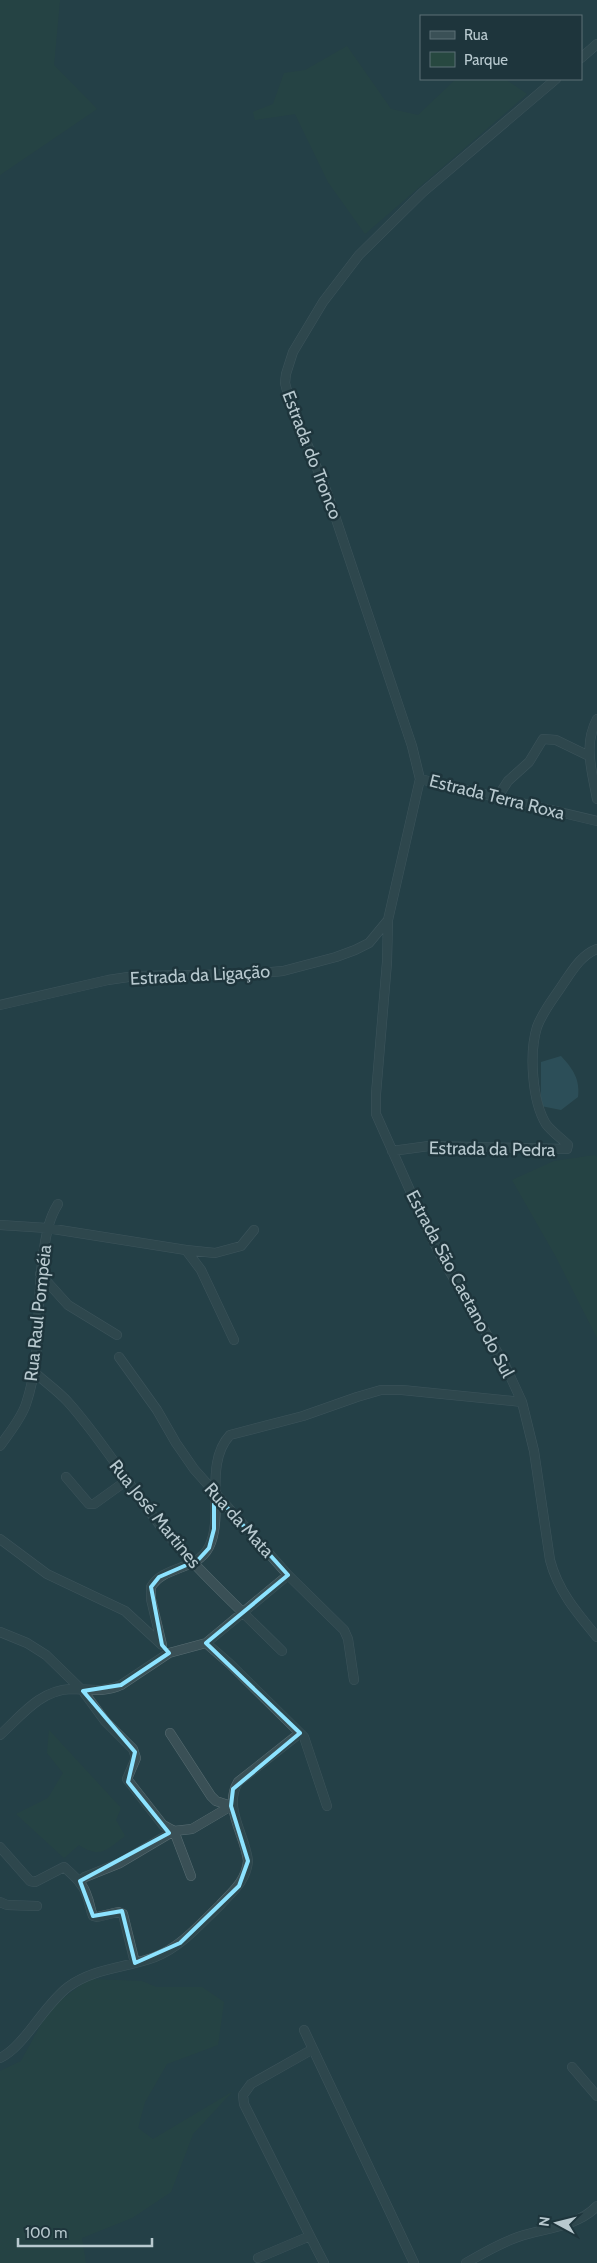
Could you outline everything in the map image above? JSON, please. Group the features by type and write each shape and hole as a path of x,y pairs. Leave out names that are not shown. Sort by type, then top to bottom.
{"street":[{"path":"582,57 597,44"},
{"name":"Estrada do Tronco","path":"420,779 412,746 328,494 290,402 286,374 294,352 323,302 359,255 423,192 555,80"},
{"path":"597,719 591,730 589,756 597,799"},
{"path":"497,798 508,781 529,762 543,739 556,740 589,756"},
{"name":"Estrada Terra Roxa","path":"388,920 420,779 597,821"},
{"name":"Estrada da Ligação","path":"0,1005 108,980 135,976 250,974 292,969 355,950 369,943 388,920"},
{"name":"Estrada São Caetano do Sul","path":"388,920 387,962 376,1114 444,1262 505,1365 522,1402 534,1451 554,1577 561,1590 597,1637"},
{"name":"Estrada da Pedra","path":"392,1151 429,1146 567,1149 568,1145 547,1124 535,1097 534,1046 537,1028 545,1010 581,960 597,949"},
{"name":"Rua Raul Pompéia","path":"0,1446 22,1413 34,1372 40,1274 47,1228 51,1215 58,1204"},
{"path":"0,1225 47,1228 215,1253 241,1246 254,1230"},
{"path":"186,1250 201,1270 234,1340"},
{"path":"40,1274 68,1305 117,1335"},
{"name":"Rua da Mata","path":"119,1357 157,1410 184,1456 214,1493 288,1574 344,1630 348,1639 354,1680"},
{"name":"Rua José Martines","path":"34,1372 71,1406 164,1530 194,1563 282,1651"},
{"path":"162,1645 150,1599 151,1587 159,1577 194,1563 204,1554 212,1540 214,1529 214,1493 221,1452 230,1435 303,1416 357,1396 381,1390 402,1390 522,1402"},
{"path":"66,1477 89,1504 94,1504 126,1481"},
{"path":"0,1539 47,1574 125,1611 169,1653"},
{"path":"0,1735 39,1699 48,1694 64,1690 104,1690 121,1685 169,1653 206,1643 288,1574"},
{"path":"0,1632 27,1643 46,1655 83,1690 105,1721 135,1752 135,1762 127,1779 163,1825 174,1831 191,1876"},
{"path":"206,1643 304,1737 326,1806"},
{"path":"170,1733 211,1796 216,1801 231,1806"},
{"path":"0,2058 18,2045 52,2001 69,1986 88,1975 160,1955 180,1943 244,1879 248,1870 247,1852 231,1806 233,1789 238,1782 300,1733"},
{"path":"80,1881 85,1877 120,1863 174,1831 192,1829 231,1806"},
{"path":"0,1847 30,1881 35,1882 64,1867 80,1881 87,1895 89,1908 94,1916 118,1912 122,1914 135,1963"},
{"path":"0,1902 6,1905 37,1906"},
{"path":"304,2030 414,2263"},
{"path":"313,2049 251,2084 243,2095 244,2104 324,2263"},
{"path":"572,2067 597,2096"},
{"path":"466,2263 488,2249 518,2237 572,2222 586,2215 597,2206"},
{"path":"258,2258 310,2236"}],"highlighted area":[{"path":"214,1493 288,1575 206,1643 300,1733 233,1789 231,1806 248,1861 239,1886 180,1943 135,1963 122,1911 93,1916 80,1881 169,1833 128,1782 135,1752 83,1691 121,1685 169,1653 162,1645 151,1587 159,1577 198,1560 209,1548 214,1529"}],"green space":[{"path":"0,0 60,0 54,65 97,109 0,175"},
{"path":"347,46 391,109 418,115 455,80 506,80 527,94 365,234 328,182 295,114 255,120 253,112 273,104 284,73 305,70"},
{"path":"595,1155 597,1157 597,1338 556,1257 512,1180 554,1161"},
{"path":"49,1730 121,1808 116,1820 125,1836 108,1849 98,1852 79,1845 64,1858 16,1814 48,1798 63,1773 47,1753"},
{"path":"89,1979 142,1981 156,1987 202,1987 224,2002 218,2045 167,2064 145,2102 138,2128 153,2139 232,2092 193,2134 171,2192 132,2218 82,2238 86,2263 0,2263 0,2071 21,2061 50,2008"}],"water":[{"path":"561,1056 575,1075 578,1085 578,1097 561,1110 541,1106 541,1062"}]}
